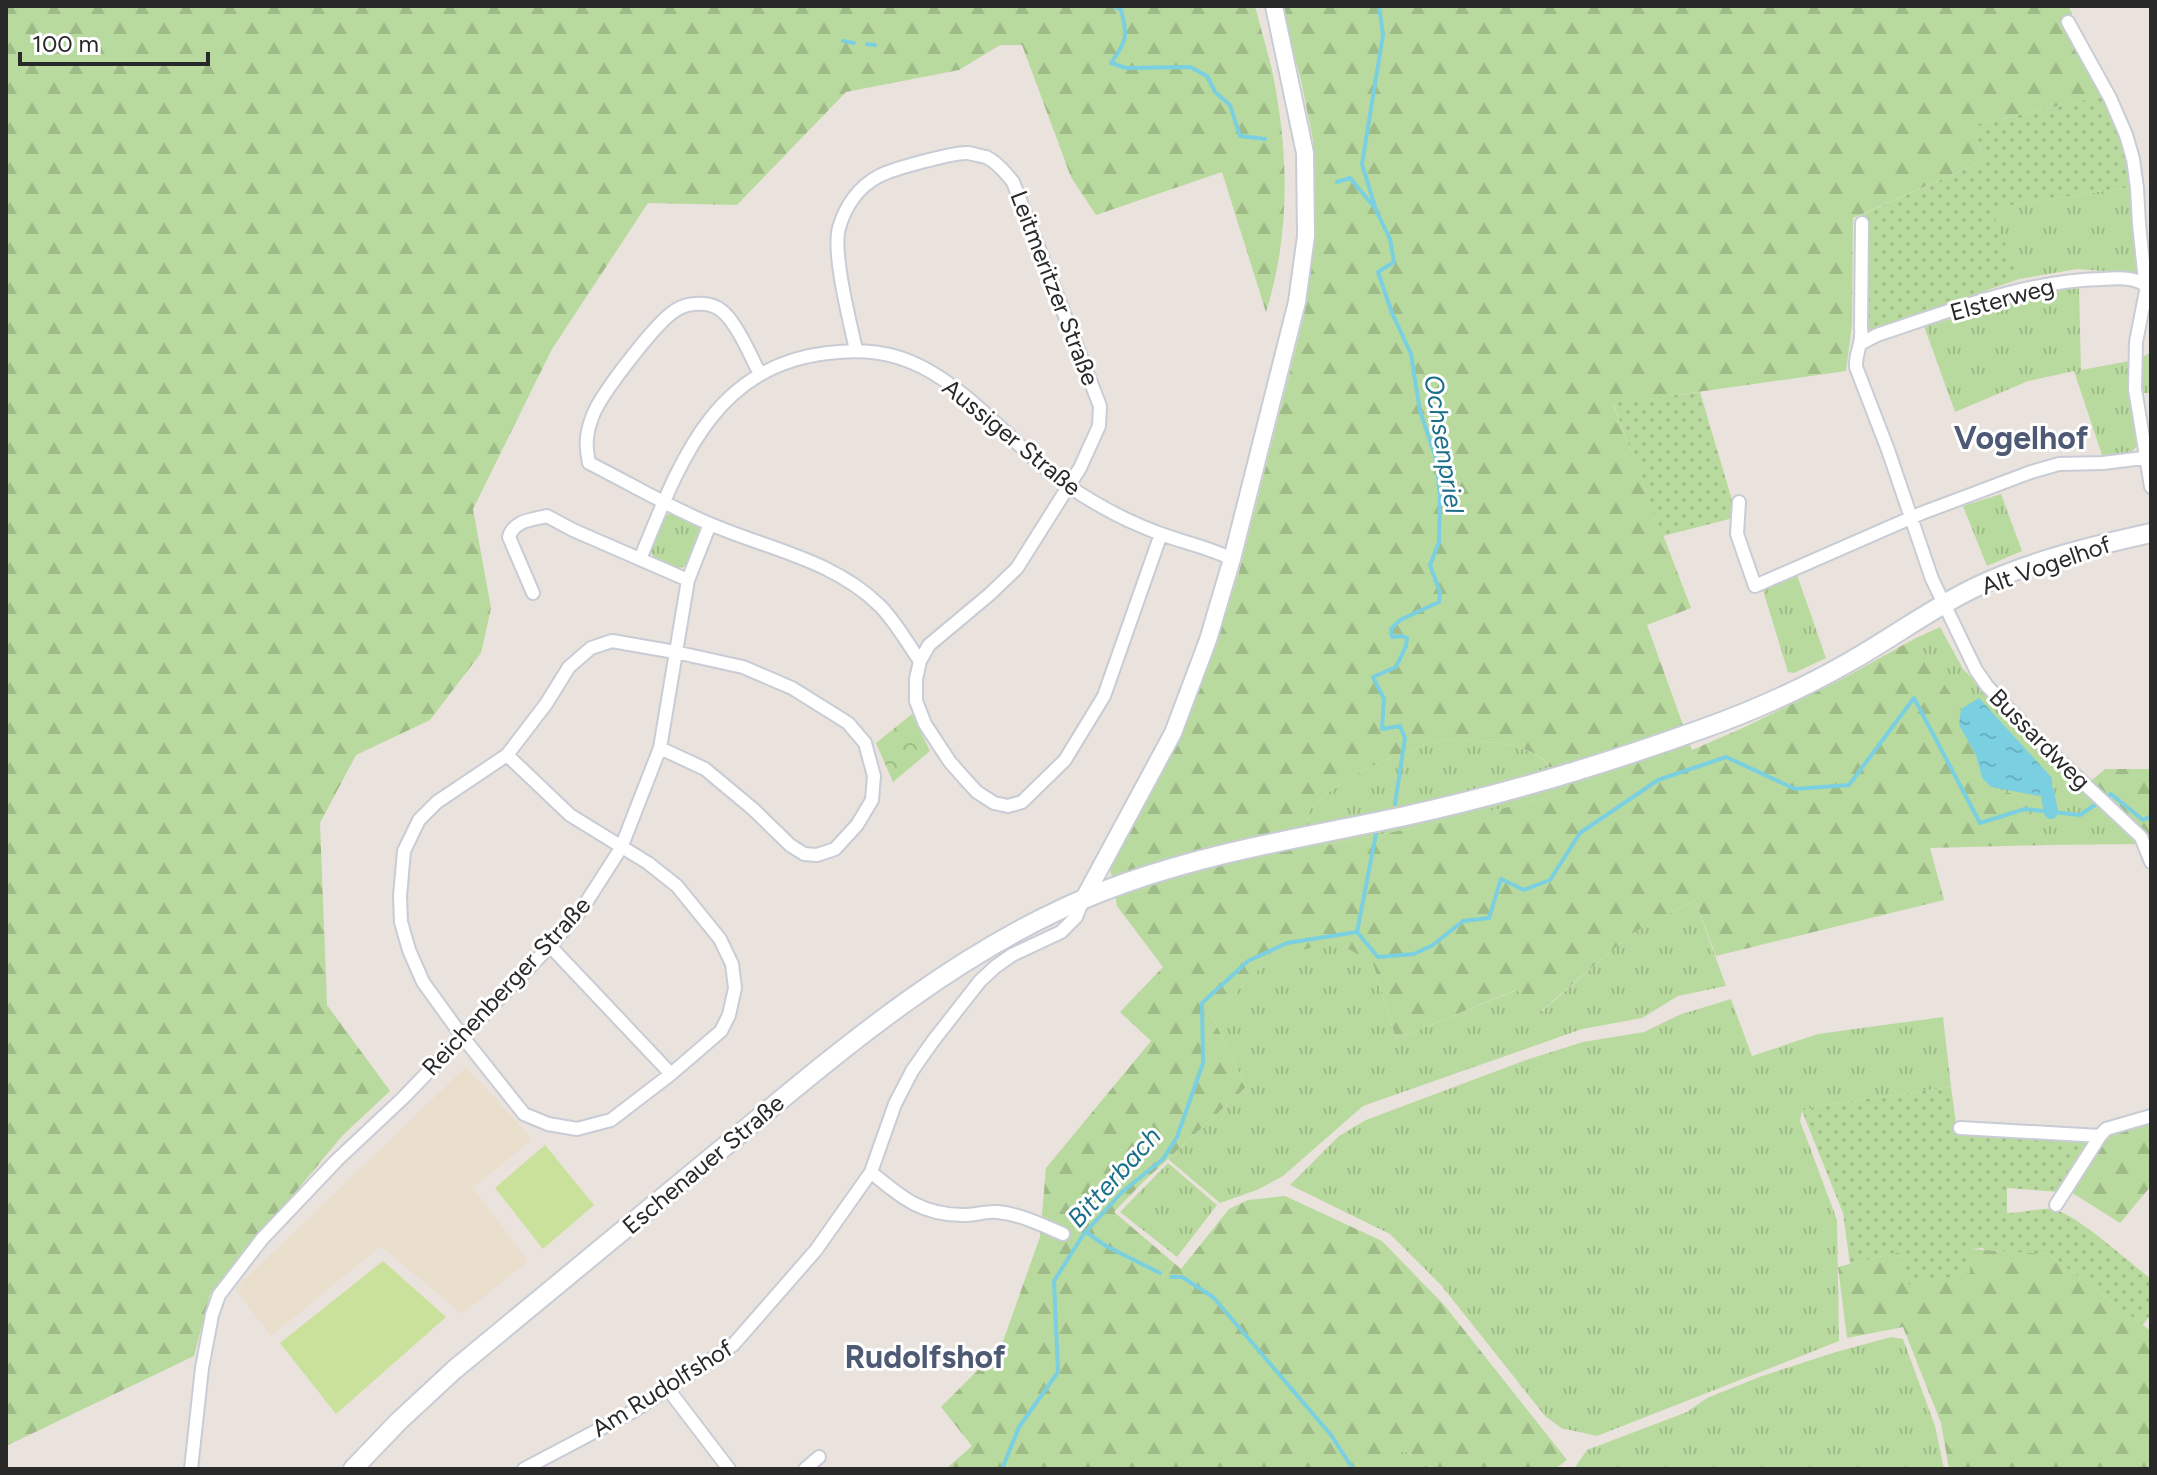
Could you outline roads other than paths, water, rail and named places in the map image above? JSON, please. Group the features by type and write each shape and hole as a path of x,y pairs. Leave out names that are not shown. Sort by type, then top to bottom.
{"main road":[{"name":"Alt Vogelhof","path":"1943,604 1987,579 2090,547 2151,533"},
{"name":"Eschenauer Straße","path":"353,1469 454,1370 805,1079 962,963 1031,923 1148,875 1265,844 1412,814 1532,785 1684,735 1752,710 1797,689 1847,663 1943,604"}],"street":[{"path":"1083,900 1173,733 1208,640 1232,559 1297,302 1306,236 1304,141 1274,6"},
{"path":"2068,22 2097,71 2126,135 2137,188 2146,291 2136,342 2135,389 2149,457 2151,487"},
{"name":"Leitmeritzer Straße","path":"856,350 837,233 845,208 879,176 953,155 967,153 987,158 1001,167 1013,182 1100,406 1099,426 1069,487"},
{"path":"1862,223 1862,343 1855,358 1856,367 1943,604"},
{"name":"Elsterweg","path":"1862,343 1877,335 2026,288 2125,278 2144,284"},
{"path":"760,374 722,310 709,305 689,305 675,310 609,386 593,414 585,443 589,463 710,524 779,548 834,572 886,612 920,661"},
{"path":"2136,342 2151,345"},
{"name":"Aussiger Straße","path":"640,559 664,501 700,430 719,406 760,374 804,356 856,350 884,353 922,367 961,393 1041,466 1069,487 1161,534 1232,559"},
{"path":"1739,502 1737,534 1755,586 2031,472 2059,464 2103,463 2149,457"},
{"path":"1069,487 1017,568 929,645 920,661 916,701 925,724 950,762 977,792 994,803 1008,806 1022,802 1065,760 1104,696 1161,534"},
{"path":"533,593 509,537 512,527 517,524 547,516 688,580"},
{"name":"Reichenberger Straße","path":"191,1469 202,1368 219,1295 272,1227 403,1098 550,946 582,909 621,848 660,748 688,580 710,524"},
{"name":"Bussardweg","path":"1943,604 1987,686 2040,742 2141,837 2151,862"},
{"path":"507,755 570,815 648,863 677,886 720,939 732,964 735,988 729,1015 721,1031 611,1120 577,1129 548,1124 524,1114 423,982 401,922 404,851 419,820 437,802 507,755 546,704 569,667 591,648 612,641 743,667 792,688 848,723 865,743 874,776 872,800 857,825 835,849 817,855 804,854 705,769 660,748"},
{"name":"Am Rudolfshof","path":"524,1469 632,1412 733,1345 816,1250 871,1172 895,1104 912,1071 980,981 1012,955 1061,932 1076,917 1083,900"},
{"path":"550,946 671,1074"},
{"path":"2056,1205 2106,1129 2151,1116"},
{"path":"1960,1128 2100,1136"},
{"path":"871,1172 915,1206 941,1213 966,1215 994,1211 1017,1215 1063,1234"},
{"path":"668,1389 729,1469"},
{"path":"805,1469 819,1457"}],"water":[{"path":"1979,698 2052,778 2052,786 2039,796 1991,787 1982,778 1976,755 1959,725 1961,709"}],"waterway":[{"path":"1114,6 1121,10 1125,32 1123,43 1111,63 1126,68 1190,67 1207,76 1215,92 1230,105 1240,136 1265,139"},
{"name":"Ochsenpriel","path":"1379,6 1383,35 1362,164 1376,210 1390,239 1394,262 1378,272 1411,354 1420,411 1436,458 1440,496 1439,542 1430,565 1440,592 1439,602 1400,620 1391,629 1392,637 1407,638 1406,646 1396,667 1373,677 1384,699 1382,729 1400,726 1405,738 1395,804"},
{"path":"843,41 854,43"},
{"path":"867,44 875,45"},
{"path":"1337,182 1350,178 1375,208"},
{"name":"Bitterbach","path":"1357,932 1378,957 1414,954 1433,945 1463,921 1489,918 1501,879 1524,890 1550,880 1580,833 1658,780 1726,757 1795,789 1849,785 1914,698 1980,823 2025,809 2080,815 2111,794 2143,820 2151,816"},
{"path":"2047,791 2051,812"},
{"name":"Ochsenpriel","path":"1357,932 1376,834"},
{"name":"Bitterbach","path":"1002,1469 1019,1427 1058,1372 1054,1281 1083,1235 1122,1192 1163,1159 1177,1137 1203,1063 1202,1003 1248,961 1287,943 1357,932"},
{"path":"1086,1232 1106,1246 1160,1273"},
{"path":"1171,1277 1182,1277 1213,1297 1331,1435 1353,1469"}],"district":[{"name":"Vogelhof","path":"2021,438"},
{"name":"Rudolfshof","path":"925,1357"}]}
